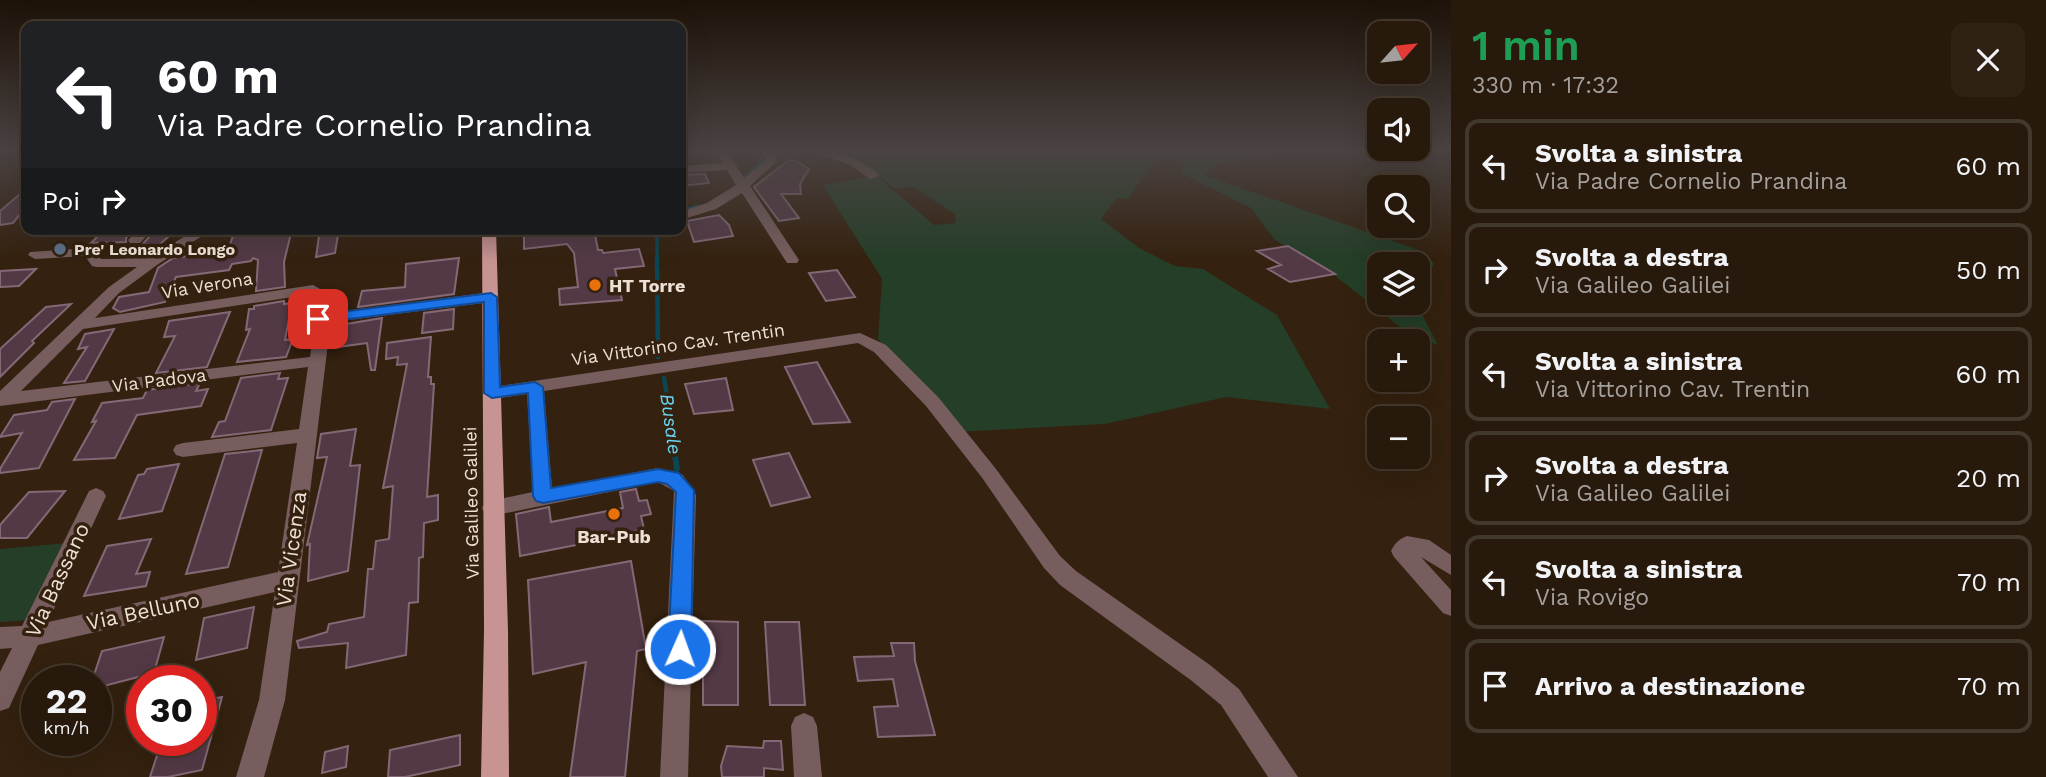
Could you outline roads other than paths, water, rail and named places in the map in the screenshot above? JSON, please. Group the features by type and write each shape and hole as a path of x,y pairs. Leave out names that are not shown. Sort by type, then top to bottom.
{"main road":[{"name":"Via Galileo Galilei","path":"489,235 496,631 495,777"}],"street":[{"path":"687,214 708,210 743,187"},
{"path":"743,187 772,223 792,260"},
{"path":"135,240 140,235"},
{"path":"1,400 114,290 152,262 197,235"},
{"path":"35,255 89,252 97,263 152,262"},
{"name":"Via Verona","path":"77,325 313,289 318,319"},
{"path":"318,319 491,297"},
{"name":"Via Vicenza","path":"250,777 272,700 286,580 320,343 318,319"},
{"name":"Via Vittorino Cav. Trentin","path":"492,393 860,338 870,341 895,362 949,421 1052,562 1068,578 1201,673 1230,697 1284,777"},
{"name":"Via Padova","path":"1,400 317,361"},
{"path":"535,387 543,496"},
{"path":"183,450 306,435"},
{"path":"492,508 658,475 672,478 685,490 674,777"},
{"name":"Via Bassano","path":"0,699 96,496"},
{"path":"1451,566 1422,546 1406,545 1402,551 1451,606"},
{"name":"Via Belluno","path":"0,638 32,635 286,580"},
{"path":"804,726 808,777"}],"waterway":[{"name":"Busale","path":"686,209 699,206"},
{"name":"Busale","path":"657,235 657,258"},
{"name":"Busale","path":"657,258 658,357"},
{"name":"Busale","path":"664,378 667,396"},
{"name":"Busale","path":"666,394 677,469"}],"place":[{"name":"Pre' Leonardo Longo","path":"60,249"},
{"name":"HT Torre","path":"595,285"},
{"name":"Bar-Pub","path":"614,514"}]}
